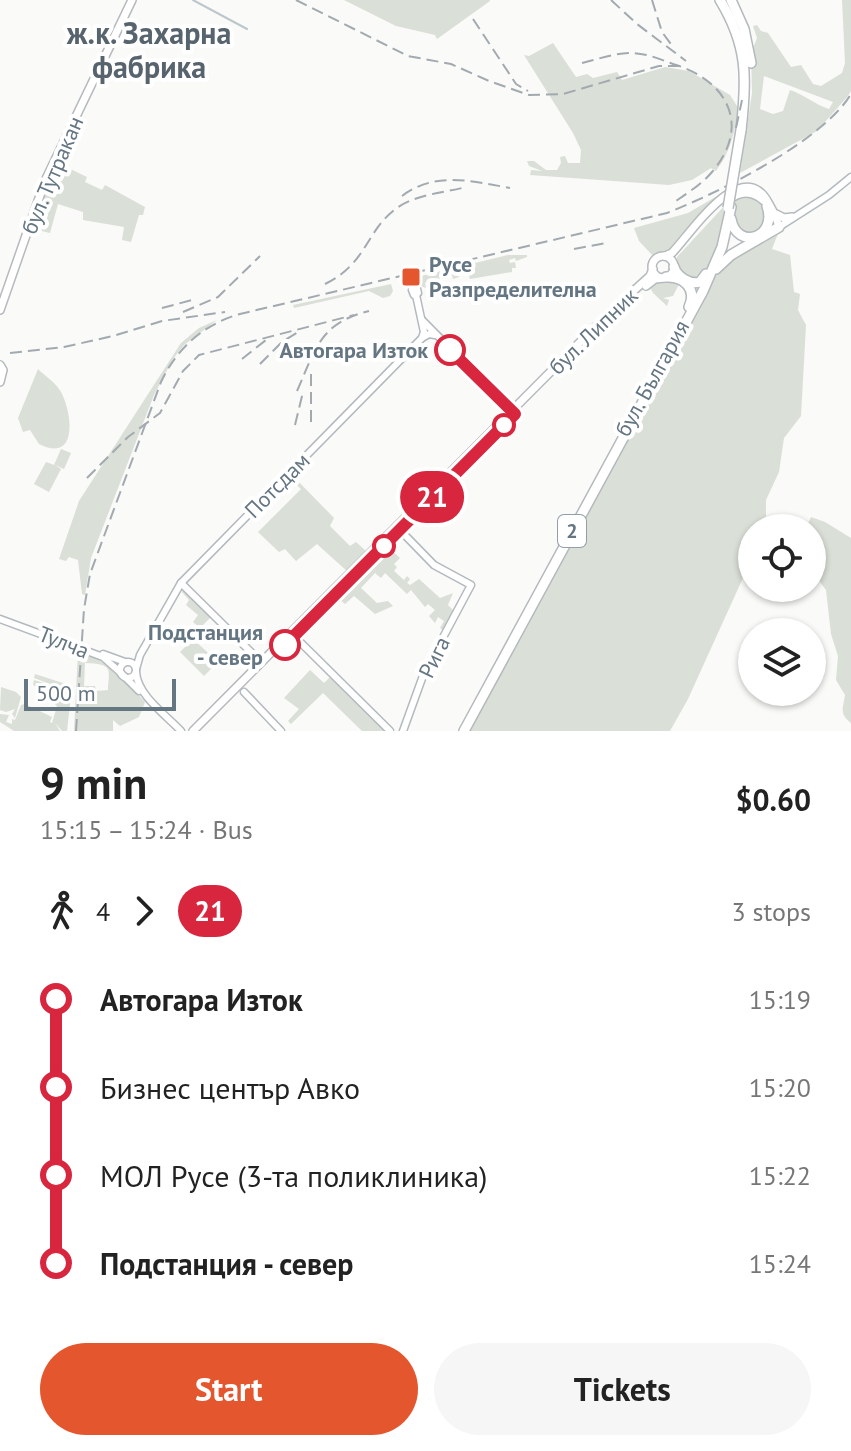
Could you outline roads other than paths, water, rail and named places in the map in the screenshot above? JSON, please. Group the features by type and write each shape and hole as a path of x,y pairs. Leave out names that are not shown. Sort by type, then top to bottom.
{"highway":[{"name":"бул. България","path":"720,0 738,35 745,65 743,130"},
{"name":"бул. България","path":"462,731 706,286 722,247 750,88 750,57 744,29 731,0"},
{"name":"бул. България","path":"462,731 686,316 712,264 730,208"},
{"path":"730,208 732,224 739,234 749,238 778,225"},
{"path":"762,233 770,219 770,208"},
{"path":"706,286 725,260 778,225"},
{"path":"674,266 679,275 695,283 703,279 712,264"},
{"path":"665,277 678,278 691,288 693,298 686,316"}],"main road":[{"name":"бул. Тутракан","path":"0,310 42,188 130,0"},
{"path":"778,225 770,208 765,196 746,185 737,187 672,253 655,260 653,269 656,274 665,277 674,266 676,255 734,196 744,192 754,194 770,208 781,218 792,217"},
{"path":"665,256 674,266"},
{"name":"бул. Липник","path":"193,731 398,530 650,276 653,269"},
{"name":"бул. Липник","path":"586,339 647,285 665,277"},
{"name":"бул. Тутракан","path":"0,299 7,284"},
{"path":"0,365 3,370 0,382"},
{"name":"бул. Липник","path":"200,731 292,634"}],"street":[{"path":"778,225 804,211 851,177"},
{"path":"778,225 804,211"},
{"path":"416,295 422,320 422,338 435,335"},
{"path":"422,320 514,412"},
{"name":"Потсдам","path":"136,670 140,655 181,583 422,338"},
{"name":"Рига","path":"398,530 434,565 471,585 424,673 403,731"},
{"path":"181,583 261,662"},
{"name":"Тулча","path":"0,618 127,662"},
{"name":"Тулча","path":"0,618 103,657 178,731"},
{"path":"292,634 390,731"},
{"path":"136,670 132,676 123,675 121,669 140,655"},
{"path":"127,662 136,670 137,682 145,694 178,731"},
{"path":"242,690 281,731"}],"waterway":[{"path":"193,0 247,29"}],"railway":[{"path":"296,0 408,56 451,64 529,95 563,94 659,66 683,66"},
{"path":"611,0 686,61"},
{"path":"652,0 662,32 673,47"},
{"path":"473,19 516,84 528,91"},
{"path":"582,63 619,54 647,55 692,71 720,93 728,106 731,121 730,138 724,155 708,176 673,203"},
{"path":"76,731 84,609 90,574 161,382 175,358 193,339 215,324 240,314 667,213 768,164 818,130 851,94"},
{"path":"736,128 742,100"},
{"path":"402,196 427,183 454,180 510,188"},
{"path":"325,284 350,266 386,217 397,208 420,197 462,188"},
{"path":"574,249 606,243"},
{"path":"183,312 218,297 260,256"},
{"path":"162,308 196,299"},
{"path":"297,391 315,350 330,330 353,316 369,311"},
{"path":"10,353 64,347 162,321 225,312"},
{"path":"87,478 128,437 160,413 183,371 199,355 354,315"},
{"path":"260,364 282,342 298,332"},
{"path":"242,359 266,340"},
{"path":"311,368 311,422"},
{"path":"295,425 303,392"}],"place":[{"name":"Русе Разпределителна","path":"411,277"},
{"name":"Автогара Изток","path":"450,350"},
{"name":"Подстанция - север","path":"285,645"}],"district":[{"name":"ж.к. Захарна фабрика","path":"149,49"}]}
